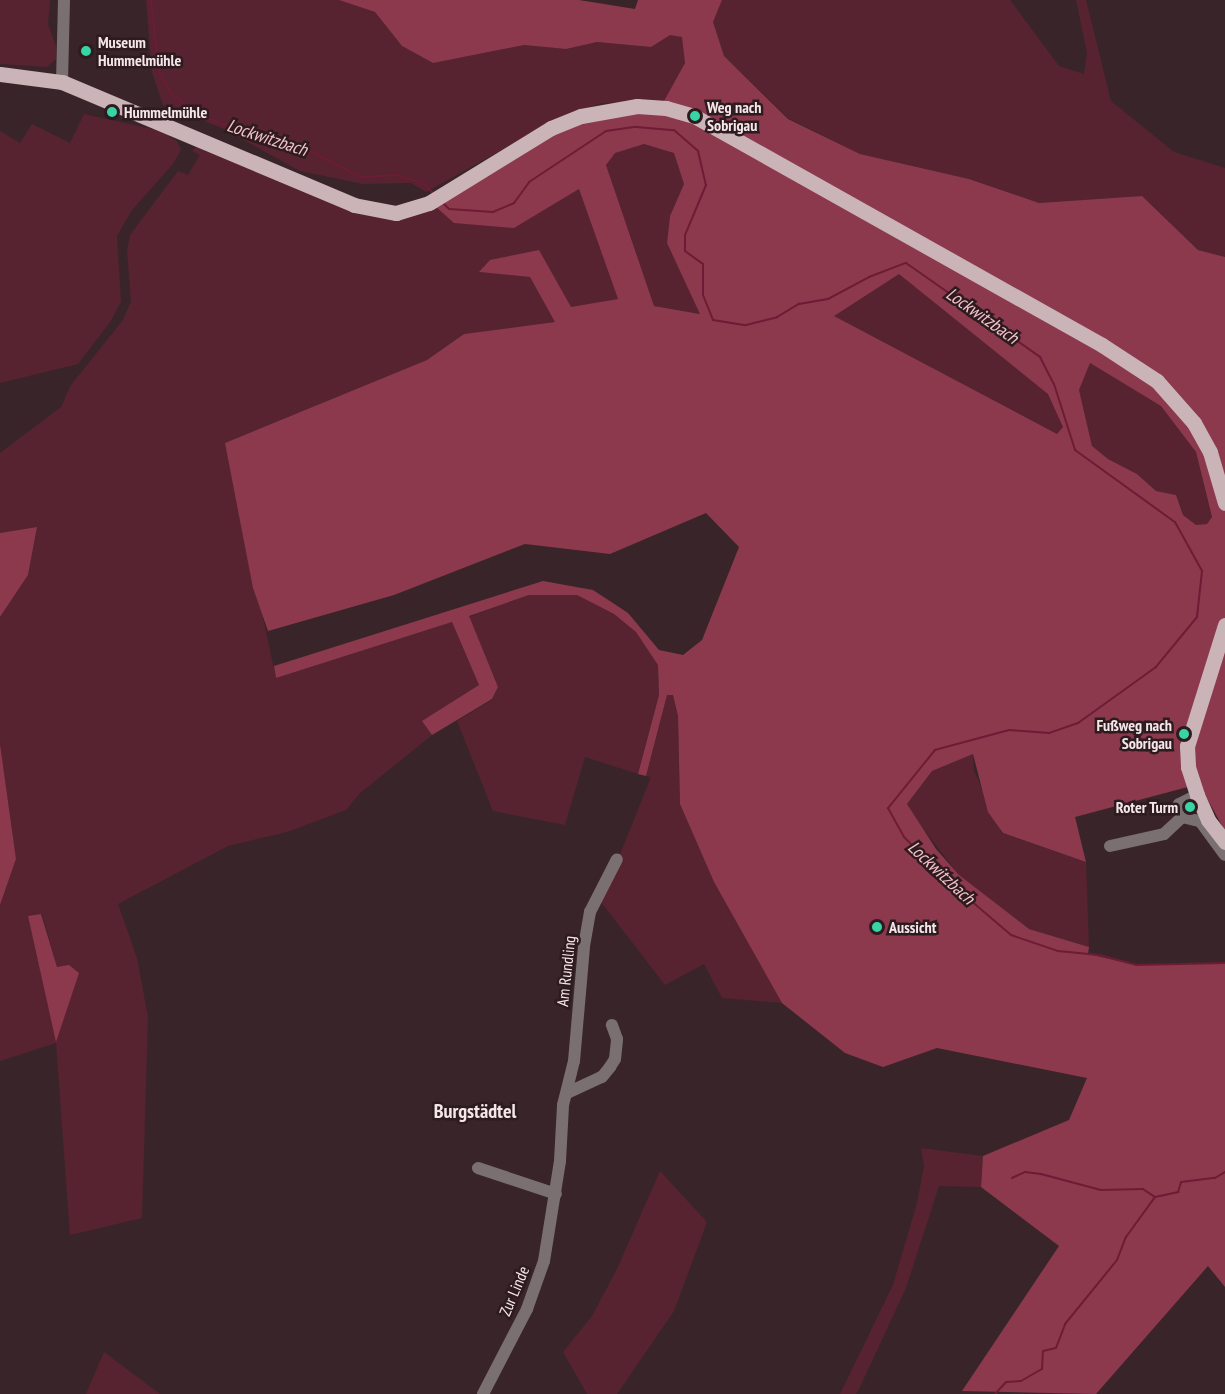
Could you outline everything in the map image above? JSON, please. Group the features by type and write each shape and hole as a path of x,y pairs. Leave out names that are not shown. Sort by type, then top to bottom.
{"main road":[{"path":"0,74 62,82 354,205 396,213 429,203 551,128 581,116 637,106 666,108 693,117 1102,345 1149,375 1177,400 1194,423 1210,452 1225,503"},
{"path":"1225,625 1186,746 1197,795 1208,820 1225,842"}],"street":[{"path":"62,82 64,0"},
{"path":"1182,817 1179,804 1197,795"},
{"path":"1110,846 1164,834 1182,817"},
{"path":"1182,817 1200,821 1225,855"},
{"name":"Am Rundling","path":"565,1099 590,912 617,859"},
{"path":"565,1099 602,1077 610,1067 615,1059 617,1040 612,1025"},
{"name":"Zur Linde","path":"483,1394 531,1299 544,1261 556,1194 565,1099"},
{"path":"478,1168 556,1194"}],"shaded area":[{"path":"0,0 50,0 48,24 56,46 56,59 47,67 0,64"},
{"path":"146,0 339,0 375,12 402,46 433,63 524,45 566,49 597,42 651,47 670,34 683,37 685,63 664,102 602,103 563,116 426,192 411,183 363,184 300,171 222,128 163,105 152,72"},
{"path":"339,0 579,0 635,9 638,0 722,0 713,22 724,56 788,119 860,154 969,179 1039,203 1142,196 1198,250 1225,257 1225,831 1199,784 1075,817 1086,862 1003,833 988,812 973,754 932,771 907,804 936,849 959,875 1029,929 1089,947 1088,954 1136,965 1225,963 1225,1287 1208,1266 1096,1394 962,1391 1059,1246 981,1187 983,1156 1069,1120 1087,1078 937,1048 883,1067 845,1053 782,1003 714,882 680,804 678,716 673,695 667,695 646,776 638,774 659,695 658,665 636,632 614,614 577,595 529,595 469,616 498,687 492,699 432,735 422,721 479,685 452,622 276,678 274,666 543,581 593,590 628,613 659,650 683,655 702,640 739,547 706,513 610,554 525,544 394,595 268,631 253,588 225,443 427,360 464,334 555,322 530,277 479,272 490,260 539,250 571,307 618,299 579,189 514,228 454,223 435,206 549,134 581,121 619,112 658,112 685,63 682,37 670,35 651,47 597,42 566,49 524,45 433,63 402,46 375,12","holes":["644,144 674,153 684,184 670,216 667,243 700,314 654,306 606,165 615,153","899,274 1048,394 1063,427 1057,434 834,316","1090,363 1161,406 1196,452 1212,517 1207,524 1196,525 1183,515 1176,495 1156,491 1137,474 1108,459 1092,446 1079,390"]},
{"path":"722,0 1010,0 1059,66 1084,74 1087,53 1076,0 1086,0 1111,101 1174,152 1225,168 1225,257 1198,250 1142,196 1039,203 969,179 860,154 788,118 724,56 713,22"},
{"path":"84,114 161,131 177,141 181,150 172,165 132,210 117,236 121,302 110,322 78,364 0,383 0,131 20,143 32,124 70,143"},
{"path":"199,144 359,214 392,219 435,206 514,228 579,189 618,299 571,308 539,250 479,272 530,277 556,322 464,334 427,360 225,443 276,678 452,622 479,685 423,721 432,735 359,794 346,810 287,832 228,846 118,904 137,958 148,1017 142,1218 70,1235 56,1043 0,1061 0,905 16,859 0,744 0,617 28,575 37,527 0,533 0,453 61,407 71,385 123,320 131,301 127,251 130,235 178,171 188,175 200,155 192,151","holes":["42,914 57,967 56,1040 28,916"]},
{"path":"644,144 674,152 684,184 670,216 667,243 701,314 654,306 606,165 614,153"},
{"path":"899,273 1049,394 1063,427 1057,434 833,316"},
{"path":"1090,363 1161,406 1196,452 1212,517 1207,524 1196,525 1183,515 1176,495 1156,491 1137,474 1108,459 1092,446 1079,390"},
{"path":"37,527 28,575 0,617 0,533"},
{"path":"529,595 577,595 614,614 636,632 658,664 659,695 638,774 585,757 565,825 493,811 457,721 492,700 498,687 468,617"},
{"path":"667,695 673,695 678,716 680,804 714,882 782,1003 722,998 704,964 665,985 601,902 651,777 646,776"},
{"path":"0,744 16,859 0,905"},
{"path":"973,754 974,771 1002,833 1086,862 1089,947 1029,929 1009,916 959,875 920,825 907,804 932,771"},
{"path":"41,914 57,967 69,965 79,973 56,1042 28,916"},
{"path":"921,1148 983,1156 981,1187 939,1186 906,1288 859,1389 856,1394 840,1394 893,1285 917,1203 924,1166"},
{"path":"660,1171 707,1222 674,1311 617,1394 587,1394 563,1352 592,1316 617,1269"},
{"path":"104,1352 160,1394 86,1394"}],"waterway":[{"name":"Lockwitzbach","path":"151,0 159,72 171,94 197,113 239,131 301,146 360,177 398,175 425,185 433,193"},
{"name":"Lockwitzbach","path":"441,201 449,209 493,212 514,203 529,182 606,131 636,127 674,130 698,151 706,185 685,235 685,251 703,264 703,295 713,320 746,325 777,317 799,304 828,299 869,277 906,263 1040,357 1054,384 1075,450 1175,522 1202,571 1197,617 1156,667 1078,723 1049,733 1009,730 935,750 888,808 904,837 949,882 1011,935 1058,951 1099,955 1136,965 1225,963"},
{"path":"1012,1178 1025,1172 1041,1174 1101,1190 1143,1189 1155,1197"},
{"path":"995,1394 1006,1382 1021,1381 1042,1369 1043,1351 1056,1348 1065,1324 1117,1260 1126,1237 1155,1197 1178,1192 1181,1182 1215,1178 1225,1172"}],"place":[{"name":"Museum Hummelmühle","path":"86,51"},
{"name":"Hummelmühle","path":"112,112"},
{"name":"Weg nach Sobrigau","path":"695,116"},
{"name":"Fußweg nach Sobrigau","path":"1184,734"},
{"name":"Roter Turm","path":"1190,807"},
{"name":"Aussicht","path":"877,927"}],"district":[{"name":"Burgstädtel","path":"475,1111"}]}
